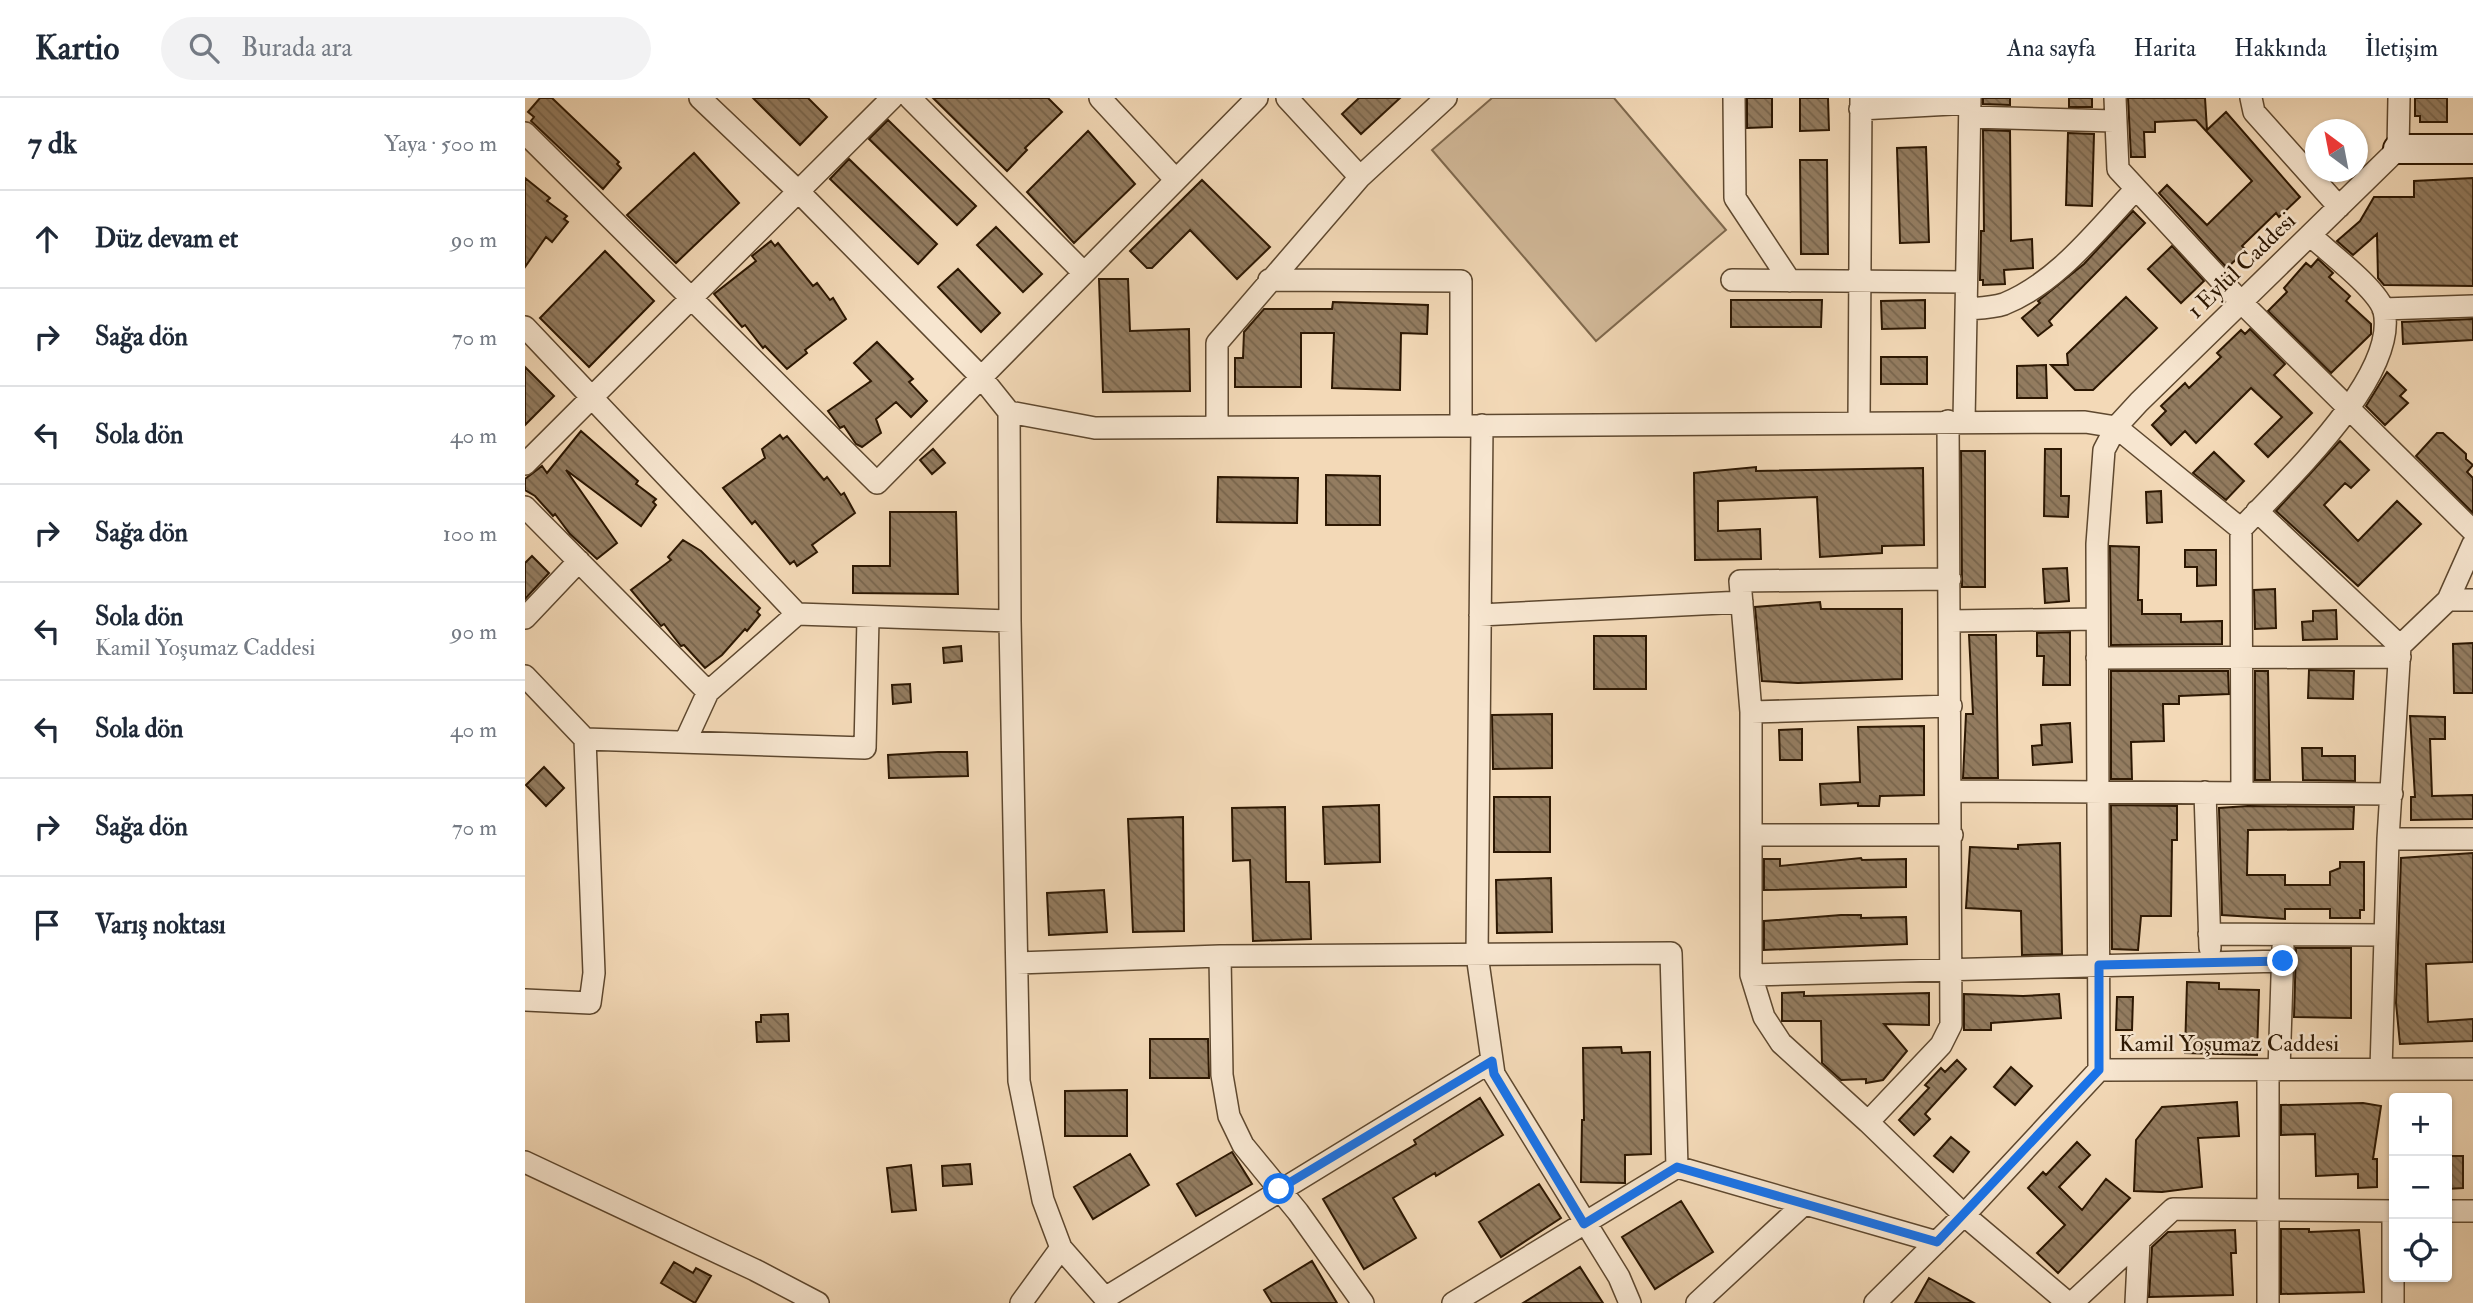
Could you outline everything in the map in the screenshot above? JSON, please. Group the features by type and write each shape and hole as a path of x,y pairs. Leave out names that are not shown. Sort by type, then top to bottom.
{"street":[{"path":"700,98 799,192 981,377 1009,412 1010,621 1019,1081 1043,1200 1061,1248 1105,1298 1492,1061"},
{"path":"525,464 892,98"},
{"path":"910,98 1084,273"},
{"path":"1100,98 1176,180"},
{"path":"525,133 877,482 1257,98"},
{"path":"1287,98 1360,177"},
{"path":"1217,427 1217,343 1360,177 1446,98"},
{"path":"1734,98 1735,198 1790,281"},
{"path":"2115,98 2118,169 2135,190 2241,302 2473,531"},
{"path":"2251,98 2254,112 2339,207"},
{"path":"2399,98 2398,149 2473,149"},
{"path":"1859,421 1861,103 1970,106 2114,121"},
{"path":"1868,1122 1941,1045 1951,1025 1950,579 1956,421 1966,309 1970,106"},
{"name":"1 Eylül Caddesi","path":"2116,427 2398,149"},
{"path":"1966,309 2001,305 2033,289 2059,269 2135,190"},
{"path":"2242,792 2241,529 2350,410 2373,366 2385,330 2383,309 2368,289 2310,235"},
{"path":"1269,280 1461,281 1480,615 1477,955 1494,1074 1619,1277 1630,1303"},
{"path":"1732,280 1966,282"},
{"path":"2383,309 2473,306"},
{"path":"525,327 797,614 868,619 1010,621"},
{"path":"1009,412 1095,428 1859,421 2085,422 2116,427 2241,529"},
{"path":"2099,1070 2097,544 2104,450 2116,427"},
{"path":"525,506 708,692"},
{"path":"2257,512 2400,652"},
{"path":"2381,1069 2388,839 2400,652 2448,600 2473,544"},
{"path":"525,618 579,561"},
{"path":"1950,579 1740,581 1751,712 1751,975 1764,1017 1781,1043 1964,1215 2070,1303 2173,1209 2389,1211"},
{"path":"2448,600 2473,600"},
{"path":"1480,615 1742,602"},
{"path":"685,742 708,692 797,614"},
{"path":"585,739 865,748 868,619"},
{"path":"1950,621 2097,619"},
{"path":"2097,658 2400,652"},
{"path":"525,676 585,739 594,973 590,1003 525,1000"},
{"path":"1751,712 1951,706"},
{"path":"1951,791 2392,794"},
{"path":"2205,792 2210,962"},
{"path":"1751,835 1952,835"},
{"path":"2388,839 2473,839"},
{"path":"2209,933 2384,935"},
{"path":"2268,1303 2267,1210 2284,934"},
{"path":"1017,963 1220,956 1671,953 1677,1167"},
{"path":"1220,956 1222,1075 1229,1115 1243,1145 1363,1303"},
{"path":"1751,975 2283,961"},
{"name":"Kamil Yoşumaz Caddesi","path":"1875,1303 1964,1215 2099,1070 2473,1069"},
{"path":"525,1162 755,1270 818,1303"},
{"path":"1453,1303 1677,1167 1937,1242"},
{"path":"1697,1303 1804,1204"},
{"path":"2452,1211 2473,1211"},
{"path":"2393,1219 2393,1303"},
{"path":"2136,1303 2139,1241"},
{"path":"1021,1303 1061,1248"}],"shaded area":[{"path":"1492,98 1614,98 1726,230 1596,341 1432,150"}],"building":[{"path":"540,98 552,98 619,162 617,164 621,168 603,189 531,121 534,117 528,112"},
{"path":"753,98 808,98 827,117 800,145"},
{"path":"933,98 1048,98 1062,112 1025,148 1027,150 1007,171"},
{"path":"1359,98 1400,98 1361,134 1342,114"},
{"path":"1747,98 1772,98 1772,127 1747,128"},
{"path":"1800,98 1828,98 1829,130 1800,131"},
{"path":"1983,98 2010,98 2010,105 1983,104"},
{"path":"2069,98 2092,98 2092,107 2069,107"},
{"path":"2128,98 2205,98 2207,130 2226,112 2300,197 2279,217 2276,213 2242,246 2246,250 2227,268 2159,193 2167,185 2207,225 2252,181 2196,120 2155,122 2155,132 2144,132 2145,157 2131,157"},
{"path":"2415,98 2447,98 2447,122 2420,122 2420,116 2415,116"},
{"path":"888,120 976,206 957,225 869,139"},
{"path":"1983,130 2010,131 2011,241 2032,239 2033,268 2004,270 2005,284 1983,285 1983,280 1980,280 1981,231 1984,231"},
{"path":"1088,131 1135,184 1074,243 1027,192"},
{"path":"2068,133 2094,134 2092,206 2066,205"},
{"path":"1926,147 1929,242 1900,243 1897,148"},
{"path":"694,153 739,203 676,263 627,215"},
{"path":"849,159 937,244 918,264 830,179"},
{"path":"1800,160 1827,160 1828,254 1801,254"},
{"path":"525,178 550,198 547,201 567,216 564,219 568,222 552,242 546,237 525,267"},
{"path":"2473,178 2473,286 2384,285 2378,278 2377,234 2353,255 2337,241 2360,221 2374,197 2414,197 2414,181"},
{"path":"1202,180 1270,247 1237,279 1190,230 1152,268 1147,268 1130,251"},
{"path":"2133,211 2145,223 2049,321 2052,325 2038,336 2022,318 2040,303 2038,301 2084,264"},
{"path":"996,227 1042,274 1023,292 977,245"},
{"path":"771,241 775,246 778,243 813,286 817,283 830,300 833,298 846,319 805,350 807,353 787,369 765,346 763,348 745,325 742,327 714,294 756,261 752,256"},
{"path":"2172,246 2204,281 2181,303 2148,269"},
{"path":"605,251 654,301 589,367 540,318"},
{"path":"2318,259 2333,273 2329,277 2350,296 2346,301 2371,324 2371,334 2331,373 2268,311 2287,292 2284,288 2306,263 2311,267"},
{"path":"958,269 1000,313 981,332 938,287"},
{"path":"1099,279 1128,279 1130,331 1189,329 1190,391 1103,392"},
{"path":"2126,297 2157,328 2093,390 2075,390 2051,365 2068,365 2067,354"},
{"path":"1731,300 1822,300 1821,327 1731,327"},
{"path":"1925,300 1925,328 1882,329 1881,301"},
{"path":"1333,302 1428,305 1427,334 1401,333 1400,390 1332,388 1334,333 1301,333 1301,387 1235,387 1235,358 1243,358 1244,332 1264,309 1332,309"},
{"path":"2473,319 2473,340 2403,344 2402,322"},
{"path":"2250,329 2285,364 2274,375 2312,413 2268,457 2255,444 2282,417 2251,388 2196,443 2185,431 2171,445 2152,425 2166,411 2161,406 2185,383 2189,388 2221,357 2217,353 2241,330 2245,334"},
{"path":"877,342 913,379 909,382 927,401 911,417 896,402 876,419 881,433 862,447 856,444 844,426 840,428 828,411 871,381 854,363"},
{"path":"1881,357 1927,357 1927,384 1881,384"},
{"path":"2046,365 2047,398 2017,398 2017,366"},
{"path":"525,367 554,396 525,425"},
{"path":"2387,372 2406,390 2400,396 2408,403 2385,425 2366,406"},
{"path":"581,431 638,481 636,484 656,499 653,502 656,505 641,526 566,470 617,543 597,559 570,534 555,514 553,516 535,496 525,490 525,479 542,466 547,473"},
{"path":"2437,433 2443,433 2466,454 2466,459 2473,465 2467,472 2473,478 2473,513 2416,456"},
{"path":"780,435 783,439 787,436 824,480 827,477 841,495 844,493 855,513 812,545 817,552 797,566 794,561 790,564 755,521 752,524 723,488 765,458 762,449"},
{"path":"2340,441 2369,470 2351,488 2345,483 2324,505 2358,541 2397,501 2421,524 2358,586 2276,511"},
{"path":"933,449 945,463 932,474 920,460"},
{"path":"2045,449 2061,449 2061,496 2069,496 2068,517 2044,516"},
{"path":"1961,451 1985,451 1985,587 1962,587"},
{"path":"2214,452 2244,481 2226,500 2193,473"},
{"path":"1756,467 1756,471 1923,468 1924,545 1882,546 1882,553 1820,557 1817,497 1718,501 1718,531 1760,529 1761,559 1695,560 1694,473"},
{"path":"1326,475 1380,476 1380,525 1326,525"},
{"path":"1218,477 1298,478 1297,523 1217,522"},
{"path":"2161,491 2162,522 2147,523 2146,492"},
{"path":"890,512 956,512 958,594 853,593 853,566 890,566"},
{"path":"683,540 701,551 760,608 757,612 760,615 747,631 745,629 722,655 705,668 684,645 681,646 664,624 661,626 631,590 671,560 668,557"},
{"path":"2110,546 2139,547 2138,600 2142,600 2142,614 2181,614 2181,622 2222,621 2222,644 2111,645"},
{"path":"2185,550 2216,550 2216,585 2197,586 2197,567 2185,567"},
{"path":"532,556 549,573 525,599 525,563"},
{"path":"2067,568 2069,601 2045,603 2043,569"},
{"path":"2275,589 2276,628 2255,629 2254,590"},
{"path":"1820,602 1821,609 1902,609 1902,679 1798,683 1762,681 1755,607"},
{"path":"2336,610 2337,639 2303,640 2302,622 2313,621 2313,611"},
{"path":"2070,632 2070,685 2043,685 2044,656 2037,656 2037,633"},
{"path":"1969,635 1996,635 1998,778 1963,778 1966,714 1973,714"},
{"path":"1594,636 1646,636 1646,689 1594,689"},
{"path":"2473,643 2473,693 2454,693 2453,644"},
{"path":"961,646 962,661 944,663 943,648"},
{"path":"2309,670 2354,671 2353,699 2308,698"},
{"path":"2111,671 2228,671 2229,694 2179,696 2179,704 2163,704 2164,741 2131,742 2132,779 2111,779"},
{"path":"2255,671 2268,671 2270,780 2255,780"},
{"path":"910,684 911,702 893,704 892,685"},
{"path":"1552,714 1552,768 1493,769 1492,715"},
{"path":"2410,716 2445,717 2445,739 2430,739 2432,796 2473,795 2473,819 2411,820 2411,797 2415,797"},
{"path":"2070,723 2072,762 2033,765 2032,746 2042,745 2041,725"},
{"path":"1924,726 1924,795 1880,796 1879,806 1858,806 1858,803 1821,805 1820,784 1860,782 1858,727"},
{"path":"1802,729 1802,760 1780,760 1779,730"},
{"path":"2302,748 2322,748 2322,756 2355,756 2355,781 2303,780"},
{"path":"967,752 968,776 889,778 888,755"},
{"path":"544,767 564,788 546,806 526,785"},
{"path":"1494,797 1550,797 1550,852 1494,852"},
{"path":"1379,805 1380,862 1325,864 1323,807"},
{"path":"2111,805 2177,806 2177,840 2172,840 2171,916 2141,916 2138,950 2112,949"},
{"path":"1285,807 1286,882 1309,882 1311,939 1253,941 1250,860 1233,861 1232,808"},
{"path":"2354,807 2353,829 2248,830 2247,875 2285,875 2285,885 2330,885 2330,872 2340,868 2340,862 2364,862 2364,910 2360,910 2360,918 2330,918 2330,909 2285,909 2285,919 2222,915 2219,808"},
{"path":"1183,817 1184,931 1133,932 1128,819"},
{"path":"2060,843 2062,954 2022,955 2021,911 1966,908 1970,847 2018,849 2018,845"},
{"path":"2473,853 2473,962 2426,964 2428,1022 2473,1019 2473,1041 2400,1044 2396,1003 2401,858"},
{"path":"1861,858 1906,859 1906,887 1764,890 1764,859 1780,859 1780,866"},
{"path":"1551,878 1552,932 1497,933 1496,880"},
{"path":"1104,890 1107,932 1049,935 1047,893"},
{"path":"1861,915 1861,918 1906,917 1907,944 1764,950 1764,921"},
{"path":"2296,948 2351,948 2351,1018 2294,1017"},
{"path":"2187,982 2219,983 2219,989 2259,990 2257,1055 2185,1053"},
{"path":"1804,992 1804,996 1929,993 1929,1025 1884,1024 1907,1051 1883,1080 1866,1083 1866,1079 1841,1080 1822,1063 1821,1021 1782,1021 1782,993"},
{"path":"1964,994 2059,994 2061,1018 1991,1023 1991,1030 1964,1030"},
{"path":"2117,997 2133,997 2132,1030 2116,1030"},
{"path":"788,1014 789,1041 757,1042 756,1022 761,1022 761,1015"},
{"path":"1150,1039 1208,1039 1209,1078 1150,1078"},
{"path":"1621,1047 1622,1053 1650,1052 1651,1154 1625,1155 1625,1183 1581,1182 1583,1048"},
{"path":"1957,1060 1966,1069 1925,1114 1930,1119 1914,1135 1899,1120 1929,1088 1925,1085 1941,1068 1945,1072"},
{"path":"2011,1067 2032,1086 2015,1105 1994,1087"},
{"path":"1127,1090 1127,1136 1065,1136 1065,1091"},
{"path":"1480,1098 1503,1135 1436,1176 1435,1173 1393,1198 1416,1238 1364,1269 1323,1199 1416,1144 1414,1140"},
{"path":"2237,1102 2239,1136 2198,1138 2202,1187 2162,1192 2134,1191 2136,1140 2162,1107"},
{"path":"2363,1103 2381,1106 2373,1159 2377,1159 2377,1187 2358,1188 2358,1174 2316,1176 2315,1134 2281,1135 2281,1105"},
{"path":"1951,1137 1969,1152 1953,1172 1934,1156"},
{"path":"2077,1142 2090,1155 2059,1187 2082,1210 2106,1179 2130,1198 2058,1273 2037,1253 2065,1225 2028,1188 2043,1172 2046,1175"},
{"path":"1232,1152 1252,1184 1196,1216 1177,1184"},
{"path":"1130,1154 1149,1185 1093,1219 1074,1187"},
{"path":"2452,1156 2463,1156 2463,1188 2452,1189"},
{"path":"970,1164 972,1184 943,1186 942,1166"},
{"path":"911,1165 916,1210 892,1212 887,1168"},
{"path":"1539,1184 1561,1218 1501,1257 1479,1222"},
{"path":"1681,1201 1713,1252 1655,1289 1622,1237"},
{"path":"2281,1229 2309,1229 2309,1232 2359,1230 2364,1292 2281,1294"},
{"path":"2235,1230 2236,1253 2231,1253 2233,1295 2149,1297 2152,1247 2168,1232"},
{"path":"1312,1261 1337,1303 1272,1303 1264,1290"},
{"path":"674,1262 693,1273 696,1268 711,1276 695,1303 661,1283"},
{"path":"1580,1267 1603,1303 1523,1303"},
{"path":"1929,1278 1974,1303 1915,1303"}],"route":[{"path":"1279,1189 1492,1061 1494,1074 1584,1224 1677,1167 1937,1242 2099,1070 2099,965 2283,961"}]}
